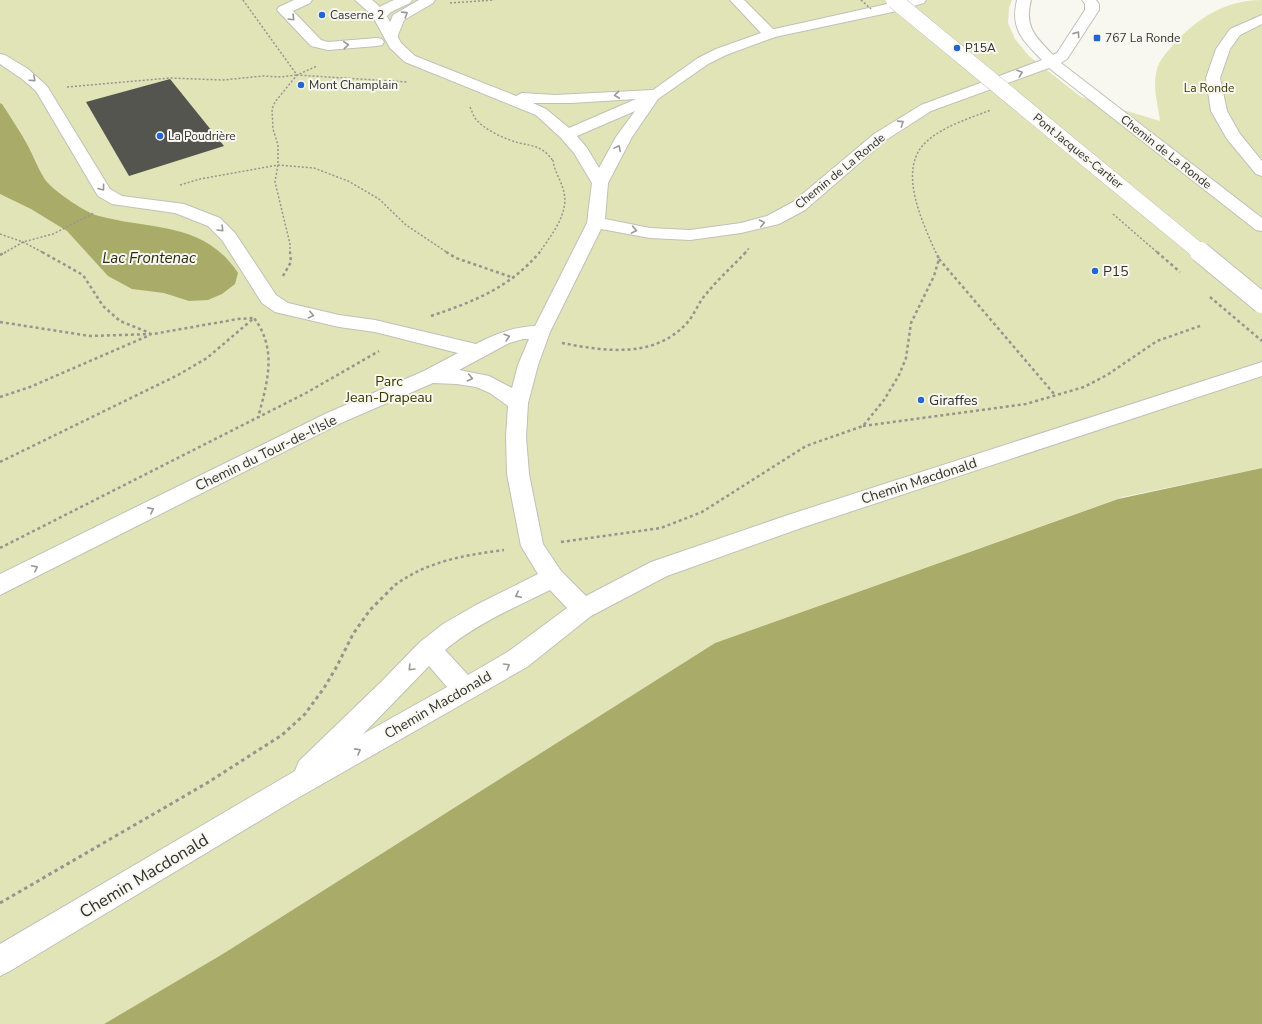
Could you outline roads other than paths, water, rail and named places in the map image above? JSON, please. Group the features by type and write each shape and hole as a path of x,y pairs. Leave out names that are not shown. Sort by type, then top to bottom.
{"street":[{"path":"305,0 284,10 316,43 328,46 377,42"},
{"path":"362,0 367,3 379,16 396,46 410,59"},
{"path":"405,0 386,9 379,16 375,24 374,34 377,42 393,56 410,59 541,112 567,135 581,151 600,183"},
{"path":"391,36 398,18 428,0"},
{"path":"737,0 770,34"},
{"name":"Pont Jacques-Cartier","path":"894,0 1262,303"},
{"path":"567,135 634,106 656,94 703,61 742,43 770,34 897,7 919,0"},
{"name":"Chemin de La Ronde","path":"1024,0 1021,10 1021,24 1029,38 1051,62 1262,226"},
{"name":"Chemin de La Ronde","path":"596,222 650,233 690,235 741,228 773,220 798,206 818,191 880,137 926,108 1051,62 1062,56 1086,22 1092,10 1090,0"},
{"path":"1262,19 1235,32 1223,49 1213,78 1219,111 1233,136 1262,171"},
{"path":"0,58 20,69 42,89 104,192 118,200 178,208 214,222 229,237 253,276 276,303 319,317 401,332 476,351"},
{"path":"506,97 537,100 565,100 621,94 656,94"},
{"path":"583,609 553,578 532,546 518,474 516,437 518,403 528,365 541,332 596,222 600,183 624,137 656,94"},
{"name":"Chemin du Tour-de-l'Isle","path":"0,585 334,418 431,376 476,351 504,338 522,333 541,332"},
{"name":"Chemin Macdonald","path":"0,961 287,790 518,659 583,609 659,569 796,520 1262,369"},
{"path":"431,376 460,376 477,379 497,388 518,403"},
{"name":"Chemin Macdonald","path":"287,790 390,690 429,649 451,631 484,612 553,578"},
{"path":"429,649 465,690"}],"water":[{"name":"Lac Frontenac","path":"0,103 22,135 45,180 58,192 93,214 175,230 193,236 209,244 224,256 238,273 235,284 222,294 208,300 189,301 164,293 132,289 108,276 67,231 31,209 0,194"},
{"path":"1262,468 1262,1024 104,1024 221,955 715,643 1118,499"}],"place":[{"name":"Caserne 2","path":"322,15"},
{"name":"767 La Ronde","path":"1097,38"},
{"name":"P15A","path":"957,48"},
{"name":"Mont Champlain","path":"301,85"},
{"name":"La Poudrière","path":"160,136"},
{"name":"P15","path":"1095,271"},
{"name":"Giraffes","path":"921,400"}],"park label":[{"name":"La Ronde","path":"1209,88"},
{"name":"Parc Jean-Drapeau","path":"389,390"}]}
